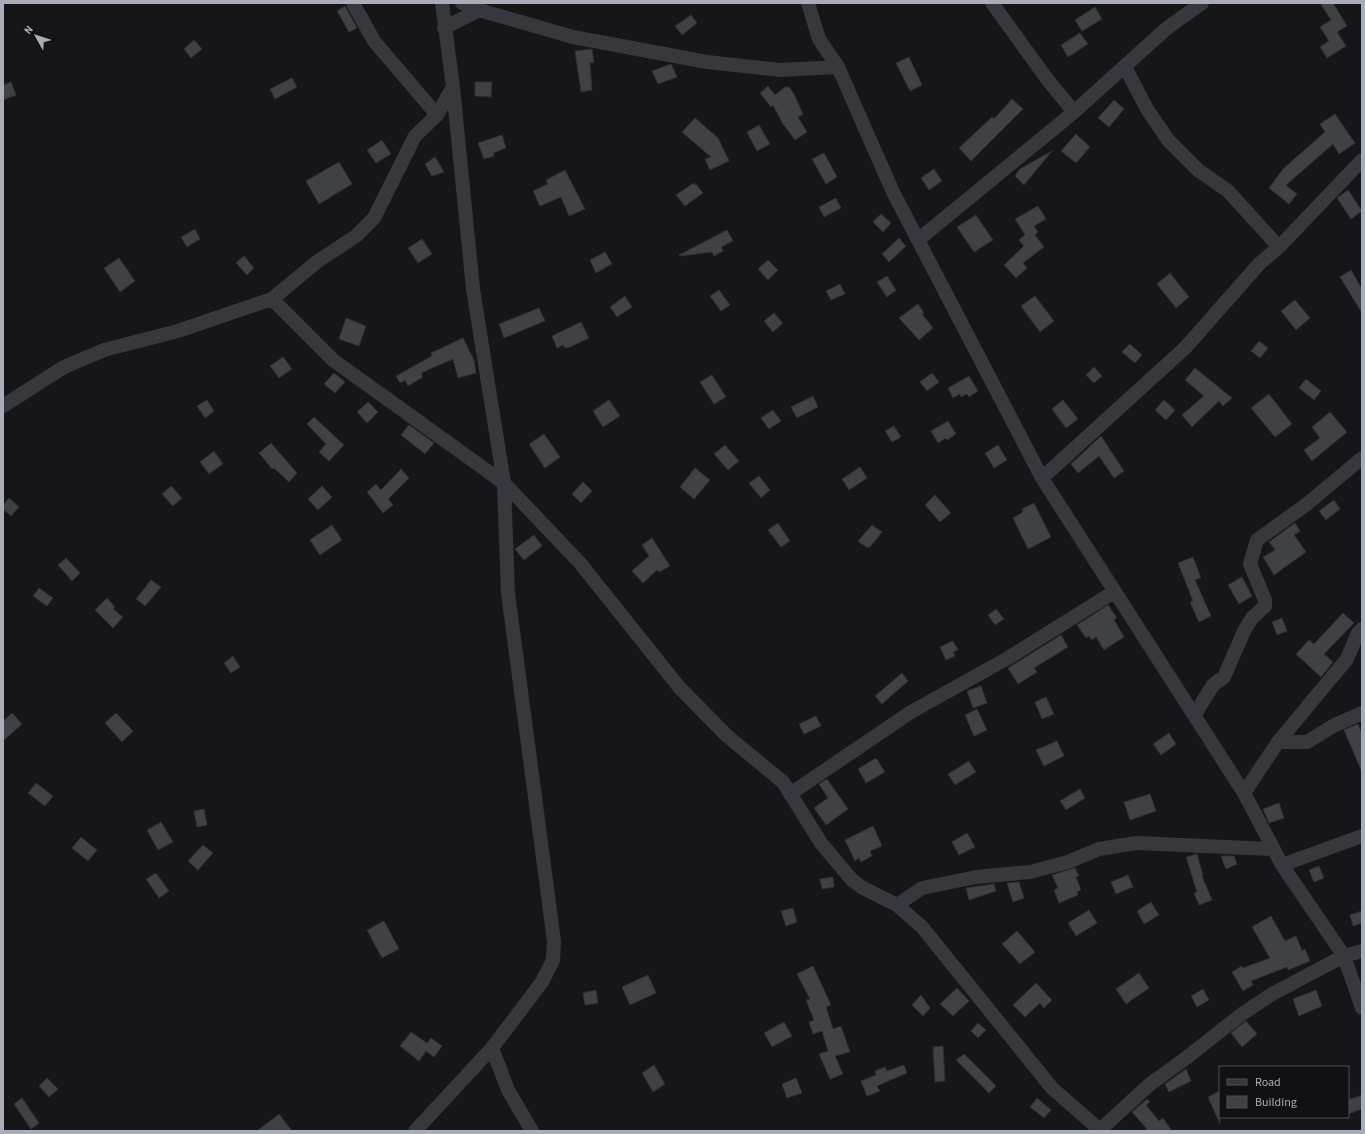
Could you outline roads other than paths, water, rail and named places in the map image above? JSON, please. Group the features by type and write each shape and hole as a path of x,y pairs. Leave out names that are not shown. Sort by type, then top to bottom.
{"street":[{"path":"354,3 374,41 437,115"},
{"path":"415,1131 492,1048 542,982 554,960 554,941 508,593 504,483 473,289 453,87 444,28 442,3"},
{"path":"462,3 479,10 574,36 707,62 780,70 838,67"},
{"path":"808,3 819,39 838,67 893,192 1042,478 1114,592 1195,714 1244,793 1272,849 1282,865 1344,956 1362,1008"},
{"path":"992,3 1046,79 1074,112"},
{"path":"918,240 1074,112 1167,28 1202,3"},
{"path":"444,28 479,10"},
{"path":"1125,67 1147,109 1168,140 1198,170 1228,191 1279,246"},
{"path":"3,406 64,367 104,350 178,331 272,299 318,261 356,236 374,218 415,136 437,115 453,87"},
{"path":"1042,478 1185,348 1260,263 1279,246 1362,160"},
{"path":"272,299 333,360 504,483 580,563 679,687 726,735 783,782 821,843 852,880 869,891 897,905 922,927 1052,1088 1101,1131 1149,1085 1242,1014 1272,994 1344,956 1362,951"},
{"path":"1195,714 1213,685 1224,677 1244,631 1252,618 1265,606 1265,600 1250,564 1257,540 1307,504 1362,458"},
{"path":"790,794 911,712 1008,658 1114,592"},
{"path":"1244,793 1278,742 1347,659 1358,633 1362,629"},
{"path":"1278,742 1307,742 1333,726 1362,713"},
{"path":"1282,865 1362,836"},
{"path":"897,905 922,888 976,877 1030,872 1068,862 1099,849 1136,843 1272,849"},
{"path":"492,1048 508,1090 532,1131"}]}
